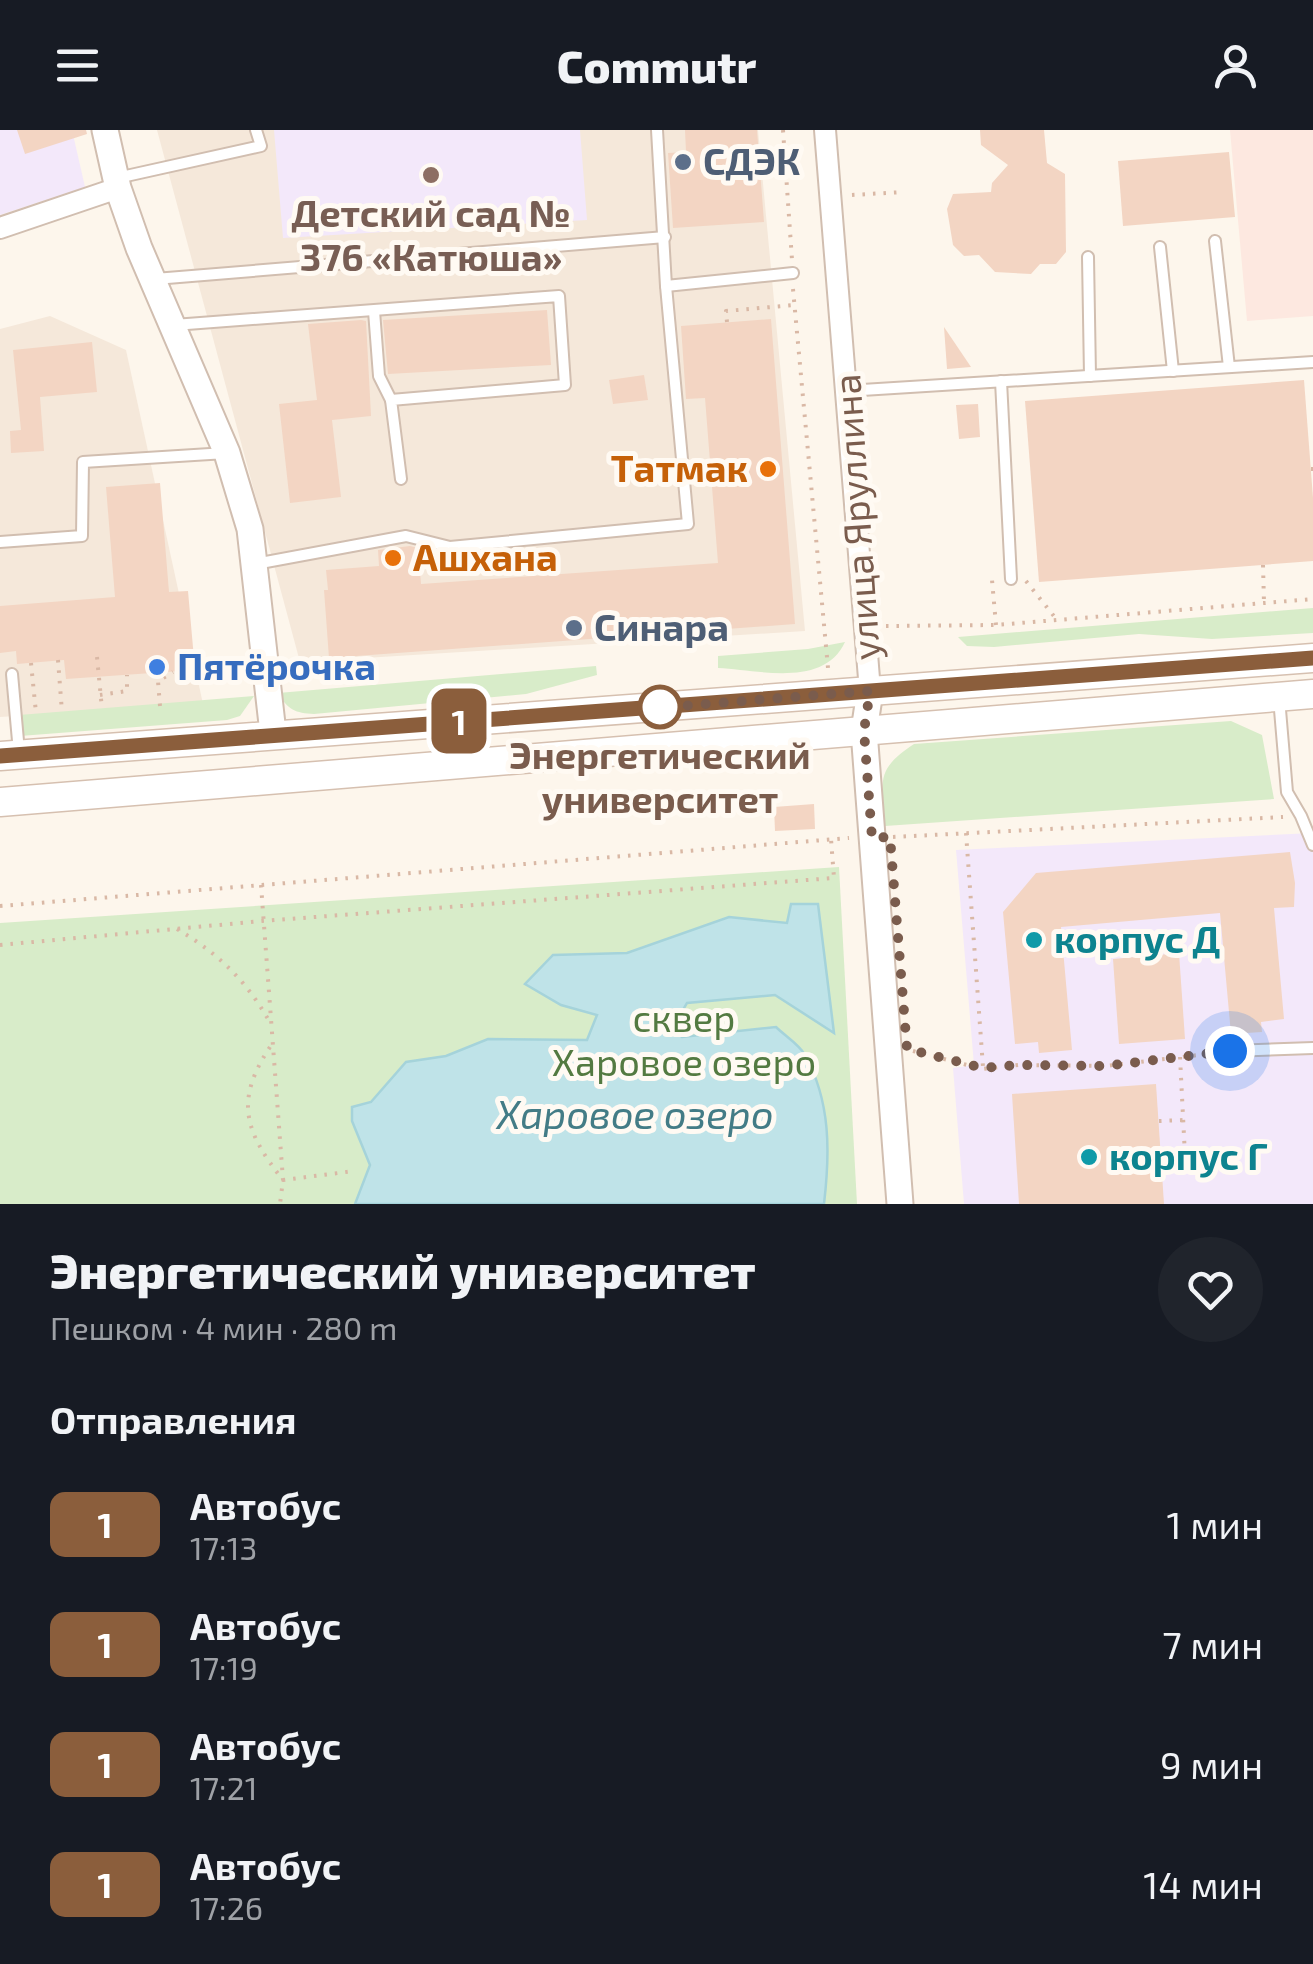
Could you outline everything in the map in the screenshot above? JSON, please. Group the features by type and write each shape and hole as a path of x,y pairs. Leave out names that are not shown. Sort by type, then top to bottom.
{"main road":[{"path":"10,756 1313,658"},
{"path":"0,802 1313,694"}],"street":[{"path":"105,130 117,183 227,453 250,529 274,734"},
{"name":"улица Яруллина","path":"826,130 870,691 864,731 900,1204"},
{"path":"0,228 117,183"}],"lane":[{"path":"117,183 261,146 256,130"},
{"path":"255,564 406,536 450,548 688,524 666,286 657,130"},
{"path":"154,279 665,237"},
{"path":"1215,241 1229,367"},
{"path":"1160,248 1173,370"},
{"path":"1088,257 1090,376"},
{"path":"666,286 793,273"},
{"path":"172,325 559,296 565,385 391,400"},
{"path":"374,311 380,376 391,400 401,479"},
{"path":"846,391 1313,362"},
{"path":"1002,381 1010,579"},
{"path":"0,542 82,536 83,462 227,453"},
{"path":"10,756 12,674"},
{"path":"1279,697 1287,792 1313,845"},
{"path":"1230,1051 1313,1048"}],"path":[{"path":"782,130 828,675"},
{"path":"848,196 903,192"},
{"path":"728,322 726,311 794,305"},
{"path":"1263,565 1264,603"},
{"path":"886,626 996,624 1313,599"},
{"path":"96,657 102,709"},
{"path":"58,660 62,712"},
{"path":"31,662 36,713"},
{"path":"160,706 158,680 173,672"},
{"path":"100,695 127,691 127,676"},
{"path":"0,906 831,839 1302,816"},
{"path":"966,833 983,1068"},
{"path":"0,945 834,878 831,839"},
{"path":"261,885 283,1180 280,1204"},
{"path":"177,929 233,969 256,997 270,1023"},
{"path":"272,1044 254,1071 247,1099 250,1128 261,1153 283,1180"},
{"path":"907,1049 983,1068 1105,1066 1230,1051"},
{"path":"1180,1057 1185,1156"},
{"path":"1159,1122 1185,1120"},
{"path":"283,1180 354,1171"}],"shaded area":[{"path":"0,130 72,130 85,187 0,215"},
{"path":"157,130 758,130 805,631 300,662"},
{"name":"Детский сад № 376 «Катюша»","path":"274,130 580,130 587,220 283,238"},
{"path":"1230,130 1313,130 1313,316 1247,321"},
{"path":"50,316 126,350 203,704 0,717 0,329"},
{"path":"1313,833 1313,1204 964,1204 953,1068 974,1065 956,850"}],"green space":[{"path":"1313,608 1313,633 1212,639 1139,634 994,647 967,646 958,637"},
{"path":"845,642 822,666 806,671 771,673 718,668 718,656"},
{"path":"596,666 597,675 526,694 314,714 293,710 278,693"},
{"path":"254,696 240,716 227,720 20,736 19,715"},
{"path":"1231,721 1262,735 1274,799 885,826 882,788 886,770 914,744"},
{"name":"сквер Харовое озеро","path":"839,867 857,1204 0,1204 0,923"}],"water":[{"name":"Харовое озеро","path":"791,904 818,904 834,1033 775,995 687,1003 672,1029 682,1037 776,1027 799,1047 814,1073 824,1109 824,1204 355,1204 370,1165 352,1121 352,1107 371,1102 406,1062 446,1056 488,1039 587,1040 597,1015 561,1005 525,984 553,955 627,953 729,917 787,923"}],"building":[{"path":"17,130 86,130 87,134 25,154"},
{"path":"685,130 757,130 764,222 673,228 668,153 686,152"},
{"path":"980,130 1044,130 1047,163 1065,174 1066,252 1056,264 1040,264 1031,274 995,272 979,255 964,256 953,245 947,209 953,194 991,192 992,183 1008,165 981,145"},
{"path":"1229,152 1235,217 1123,226 1118,161"},
{"path":"547,310 551,365 388,374 383,320"},
{"path":"771,319 795,624 329,658 326,570 379,566 378,550 418,548 421,584 718,563 705,398 686,399 681,326"},
{"path":"366,321 371,416 332,420 341,497 290,503 279,404 317,400 308,324"},
{"path":"944,327 971,367 947,369"},
{"path":"92,342 97,392 40,397 44,451 11,453 10,431 21,430 13,350"},
{"path":"644,375 648,400 613,404 609,380"},
{"path":"1304,380 1313,498 1313,561 1039,582 1025,401"},
{"path":"978,404 980,437 959,439 956,405"},
{"path":"160,483 169,592 188,591 195,670 66,679 64,660 17,664 16,651 0,653 0,606 115,597 106,487"},
{"path":"814,804 815,829 775,831 774,807"},
{"name":"корпус Д","path":"1290,852 1294,907 1274,908 1284,1019 1261,1022 1262,1032 1231,1034 1220,913 1061,927 1072,1050 1039,1053 1038,1042 1015,1044 1003,912 1036,873"},
{"path":"1179,953 1185,1039 1119,1044 1113,959"},
{"name":"корпус Г","path":"1156,1084 1164,1204 1019,1204 1012,1094"}],"bus line":[{"name":"1","path":"0,756 1313,658"}],"place":[{"name":"СДЭК","path":"683,162"},
{"name":"Детский сад № 376 «Катюша»","path":"431,175"},
{"name":"Татмак","path":"768,469"},
{"name":"Ашхана","path":"393,558"},
{"name":"Синара","path":"574,628"},
{"name":"Пятёрочка","path":"157,667"},
{"name":"Энергетический университет","path":"660,707"},
{"name":"корпус Д","path":"1034,940"},
{"name":"корпус Г","path":"1089,1157"}],"route":[{"path":"660,707 656,708 870,691 864,731 872,838 890,837 907,1049 983,1068 1105,1066 1230,1051"}]}
